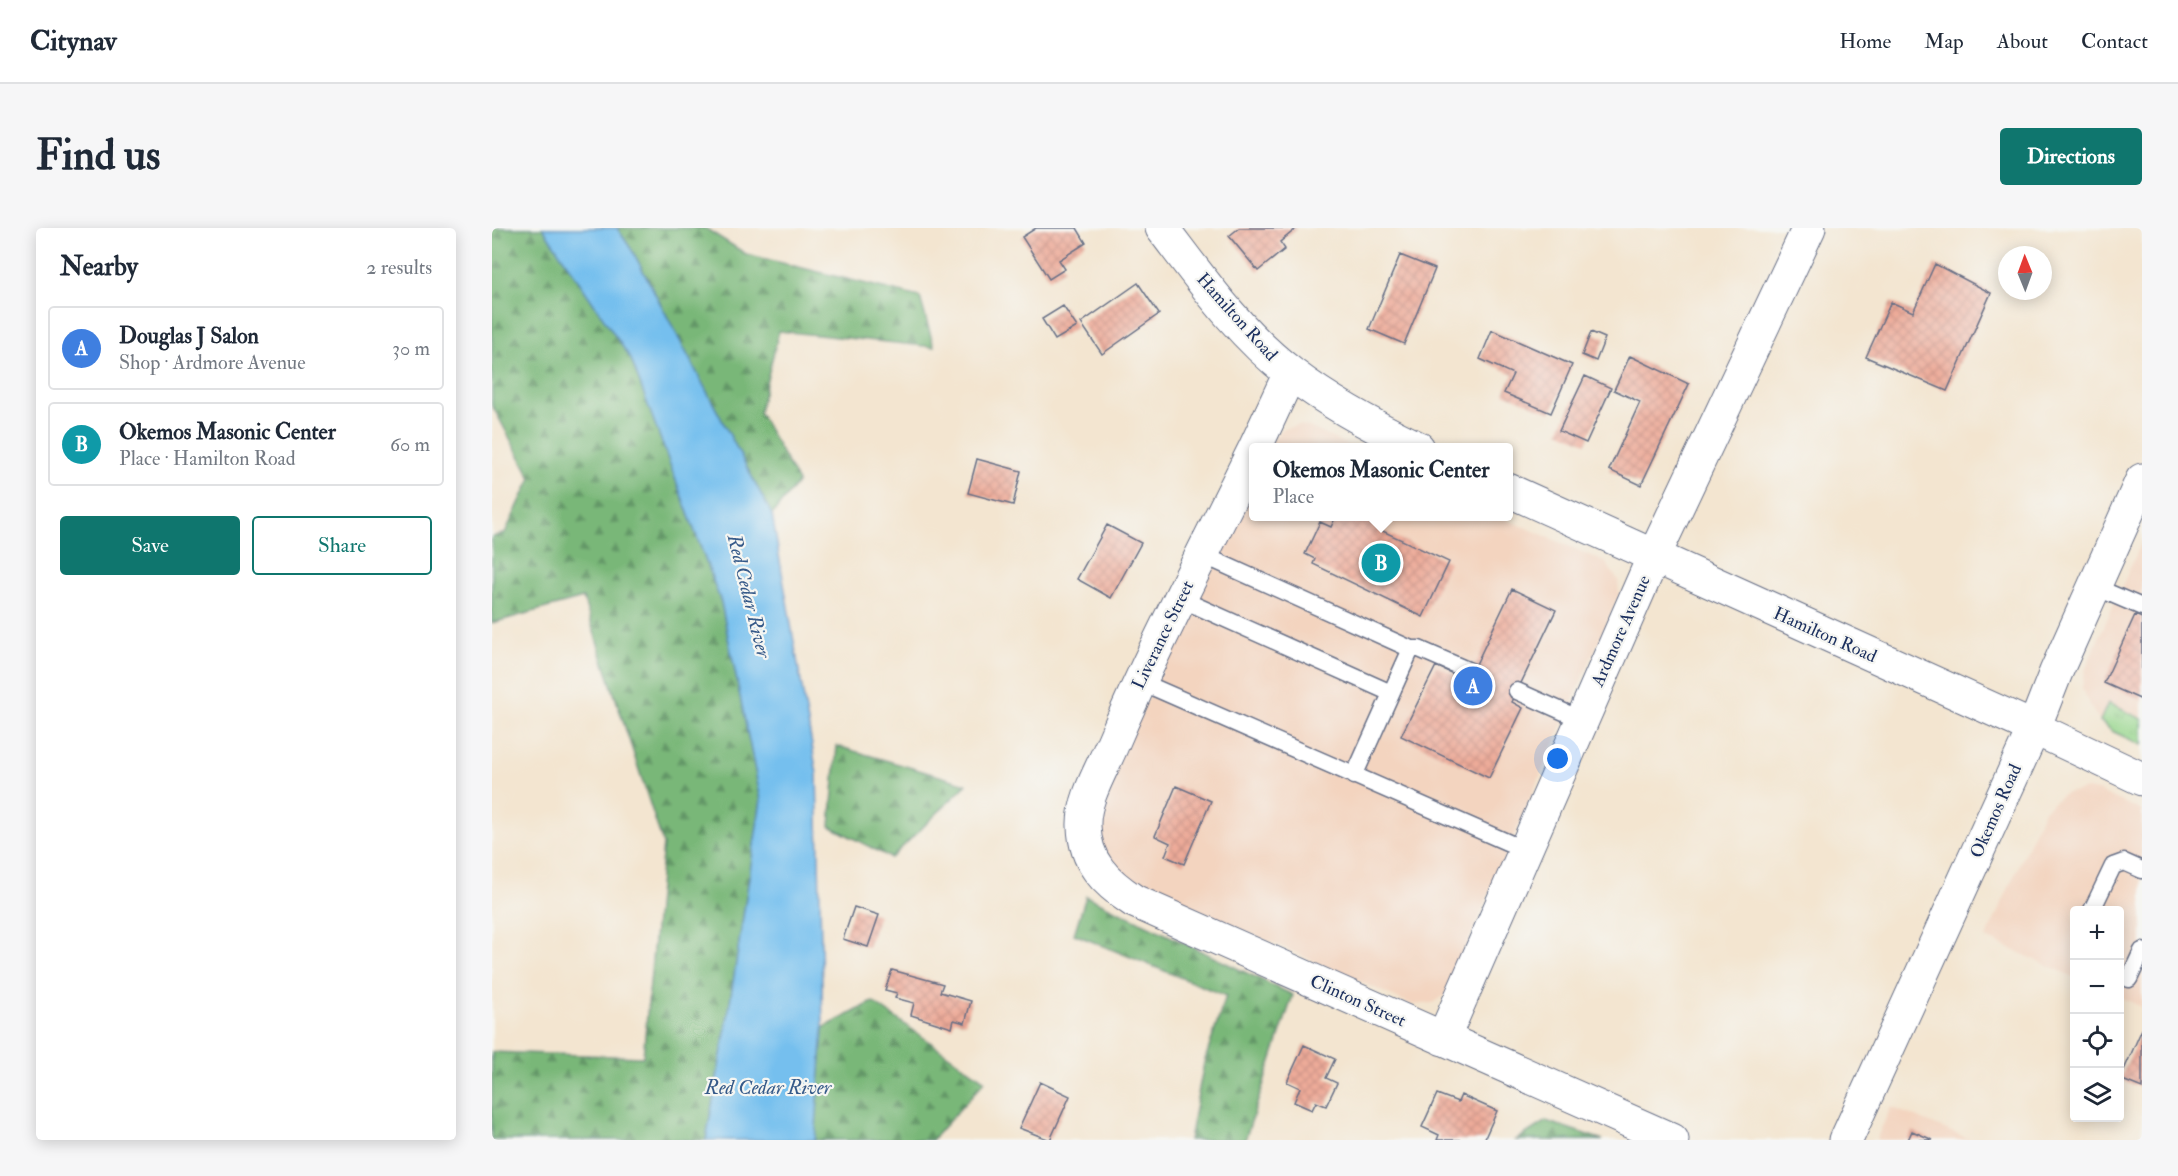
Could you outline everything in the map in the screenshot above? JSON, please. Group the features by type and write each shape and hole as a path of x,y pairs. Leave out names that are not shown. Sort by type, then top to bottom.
{"street":[{"name":"Hamilton Road","path":"1162,228 1247,334 1290,374 1342,409 1410,443"},
{"name":"Ardmore Avenue","path":"1443,1039 1653,558 1809,228"},
{"name":"Liverance Street","path":"1257,443 1290,374"},
{"name":"Liverance Street","path":"1084,824 1090,798 1139,681 1249,459"},
{"name":"Okemos Road","path":"1846,1140 2034,728 2093,586 2142,480"},
{"name":"Hamilton Road","path":"1513,492 1653,558 2034,728 2142,779"},
{"name":"Clinton Street","path":"1084,824 1087,849 1096,868 1110,885 1134,901 1672,1140"}],"lane":[{"path":"1203,555 1411,650 1419,649 1472,672"},
{"path":"2093,586 2142,607"},
{"path":"1181,599 1391,693"},
{"path":"1354,776 1411,650"},
{"path":"1139,681 1525,850"},
{"path":"1517,691 1582,720"},
{"path":"2094,906 2113,866 2124,862 2142,870"},
{"path":"2130,980 2142,951"}],"shaded area":[{"path":"1299,425 1309,427 1343,443 1272,443 1281,430"},
{"path":"1249,487 1249,521 1510,521 1605,562 1618,580 1619,594 1445,995 1432,1003 1413,1005 1122,876 1114,868 1098,836 1101,811 1121,756"},
{"path":"2142,541 2142,745 2112,731 2100,721 2089,705 2082,688 2086,667"},
{"path":"2087,789 2098,791 2142,811 2142,1007 2124,999 2124,906 2070,906 2070,975 1986,938 2044,810 2063,794"},
{"path":"1891,1107 1971,1140 1876,1140"}],"green space":[{"path":"492,228 543,228 631,359 721,602 761,800 727,1022 706,1140 492,1140 492,1052 643,1057 663,844 583,598 492,623 492,537 505,533 531,478 492,405"},
{"path":"617,228 705,228 746,254 920,297 934,347 779,331 759,412 798,482 772,515 633,252"},
{"path":"2108,703 2142,719 2142,745 2112,731 2100,721"},
{"path":"837,746 967,784 891,858 830,826"},
{"path":"1086,896 1293,995 1245,1140 1189,1140 1204,1063 1226,996 1074,934"},
{"path":"873,1002 985,1081 932,1140 815,1140 823,1028"},
{"path":"1546,1121 1603,1140 1516,1140"}],"water":[{"name":"Red Cedar River","path":"543,228 617,228 633,252 772,515 817,774 823,1028 815,1140 706,1140 727,1022 761,800 721,602 631,359"}],"building":[{"path":"1036,228 1077,228 1086,243 1059,260 1065,269 1049,279 1022,237"},
{"path":"1239,228 1297,228 1280,242 1285,249 1258,271 1229,236"},
{"path":"1400,255 1435,269 1404,344 1369,329"},
{"path":"1935,264 1991,293 1947,391 1866,357 1891,302 1913,312"},
{"path":"1138,283 1159,314 1102,354 1081,323"},
{"path":"1063,306 1077,327 1055,340 1042,319"},
{"path":"1492,330 1572,365 1551,413 1504,393 1513,374 1480,359"},
{"path":"1591,332 1605,338 1596,361 1582,355"},
{"path":"1630,356 1689,384 1641,485 1609,470 1640,402 1614,390"},
{"path":"1585,376 1611,388 1586,443 1559,431"},
{"path":"977,459 1021,471 1013,505 968,493"},
{"path":"1334,521 1380,521 1376,528 1449,562 1423,617 1313,564 1315,559 1305,554 1320,522 1331,527"},
{"path":"1107,525 1141,543 1111,598 1077,579"},
{"path":"1512,589 1556,610 1512,702 1523,708 1489,778 1401,736 1436,666 1468,681"},
{"path":"2135,615 2142,618 2142,700 2104,683"},
{"path":"1176,786 1211,801 1184,864 1165,856 1170,843 1155,836"},
{"path":"854,907 879,915 868,947 843,939"},
{"path":"892,970 943,984 940,992 971,1001 965,1023 954,1020 952,1028 911,1015 914,1003 895,998 897,993 885,990"},
{"path":"2142,1029 2142,1088 2124,1081 2124,1070"},
{"path":"1304,1045 1335,1059 1326,1078 1337,1083 1326,1106 1316,1102 1312,1110 1294,1102 1300,1088 1287,1082"},
{"path":"1040,1082 1070,1096 1050,1140 1019,1128"},
{"path":"1437,1094 1458,1102 1461,1095 1497,1111 1484,1140 1437,1140 1439,1135 1422,1127"},
{"path":"1912,1131 1933,1140 1908,1140"}],"place":[{"name":"Okemos Masonic Center","path":"1381,563"},
{"name":"Douglas J Salon","path":"1473,686"}]}
